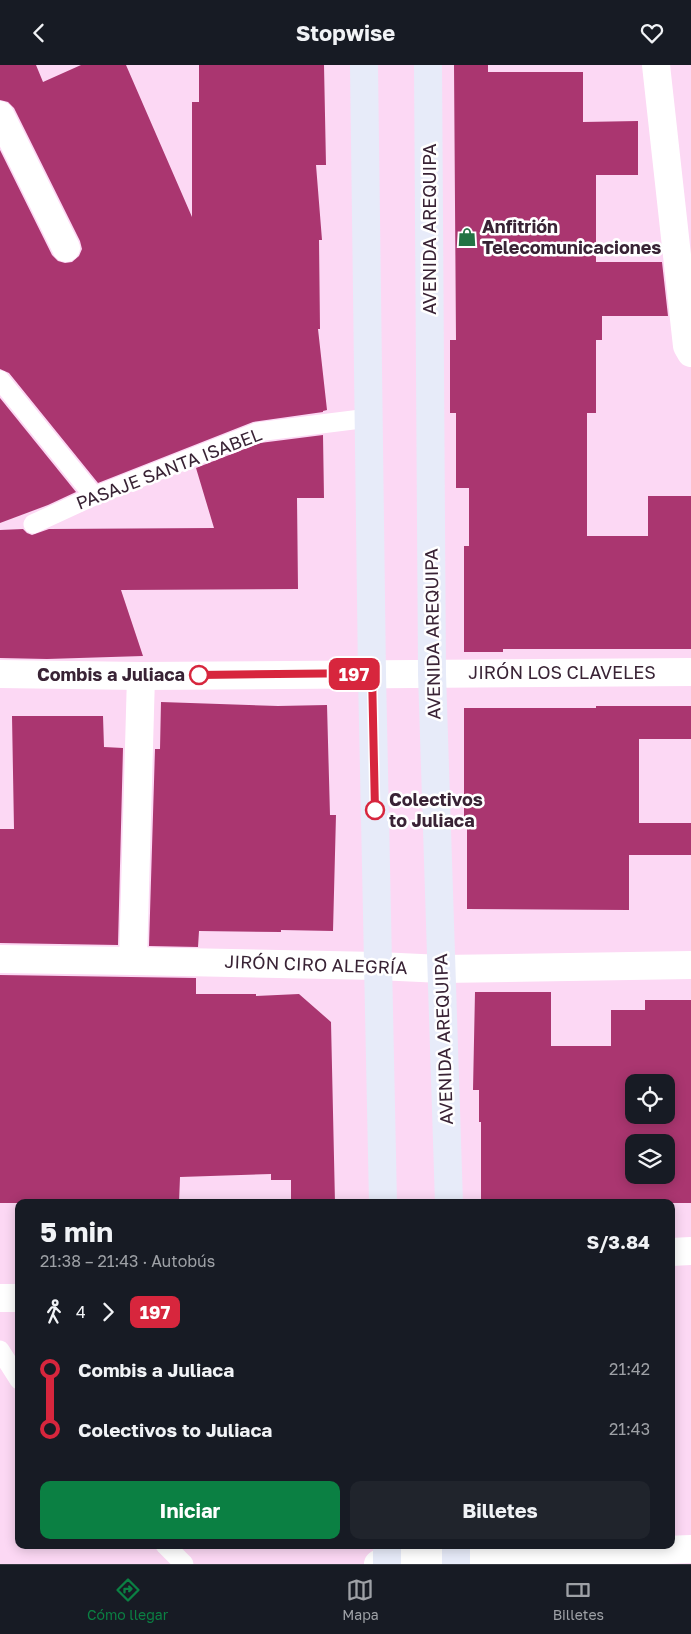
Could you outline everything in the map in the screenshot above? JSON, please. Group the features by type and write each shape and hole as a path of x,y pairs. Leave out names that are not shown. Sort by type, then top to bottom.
{"street":[{"path":"364,65 372,673 383,1199"},
{"name":"AVENIDA AREQUIPA","path":"428,65 432,673 449,1199"},
{"path":"656,65 687,346 691,353"},
{"path":"0,115 66,248"},
{"name":"JIRÓN LOS CLAVELES","path":"0,674 141,676 691,672"},
{"path":"134,961 141,676"},
{"name":"JIRÓN CIRO ALEGRÍA","path":"0,959 378,966 442,969 691,965"},
{"path":"675,1252 691,1251"},
{"path":"0,1298 15,1299"},
{"path":"385,1559 691,1549"}],"lane":[{"path":"0,380 94,496"},
{"name":"PASAJE SANTA ISABEL","path":"33,525 94,496 257,432 368,418"},
{"path":"0,1350 15,1374"},
{"path":"169,1549 184,1564"}],"building":[{"path":"0,65 36,65 43,82 81,65 126,65 192,217 192,102 199,102 199,65 324,65 326,165 316,165 322,240 319,240 320,329 318,329 327,410 253,422 98,483 9,373 0,369 0,150 52,255 58,261 72,262 79,256 82,249 80,241 14,108 8,102 0,100"},
{"path":"454,65 488,65 488,72 583,72 583,122 638,121 638,175 596,175 596,262 662,262 668,316 602,316 602,340 596,340 596,413 587,413 587,536 648,536 648,496 691,496 691,649 503,649 503,652 464,652 464,546 469,546 469,488 456,488 456,413 450,413 450,340 456,340"},
{"path":"0,398 76,492 0,523"},
{"path":"323,435 324,498 297,498 298,589 121,590 143,656 47,659 0,658 0,530 23,529 32,535 49,529 214,528 196,468 260,443"},
{"path":"161,702 278,706 327,705 330,815 336,815 333,931 199,931 198,947 149,946 155,749 160,749"},
{"path":"596,706 691,706 691,739 639,739 639,823 691,823 691,855 629,855 629,910 467,909 467,820 464,820 464,708 596,708"},
{"path":"12,716 103,716 104,747 123,748 118,945 0,943 0,829 14,829"},
{"path":"0,975 196,978 196,994 256,994 256,996 299,994 331,1022 335,1199 291,1199 291,1180 271,1180 271,1174 180,1177 179,1199 15,1199 15,1203 0,1203"},
{"path":"475,992 551,992 551,1046 611,1046 611,1010 645,1010 645,1000 691,1000 691,1203 675,1203 675,1199 481,1199 481,1122 479,1122 479,1090 473,1090"}],"bus line":[{"name":"197","path":"199,675 372,673 375,810"}],"place":[{"name":"Anfitrión Telecomunicaciones","path":"467,237"},
{"name":"Combis a Juliaca","path":"199,675"},
{"name":"Colectivos to Juliaca","path":"375,810"}]}
